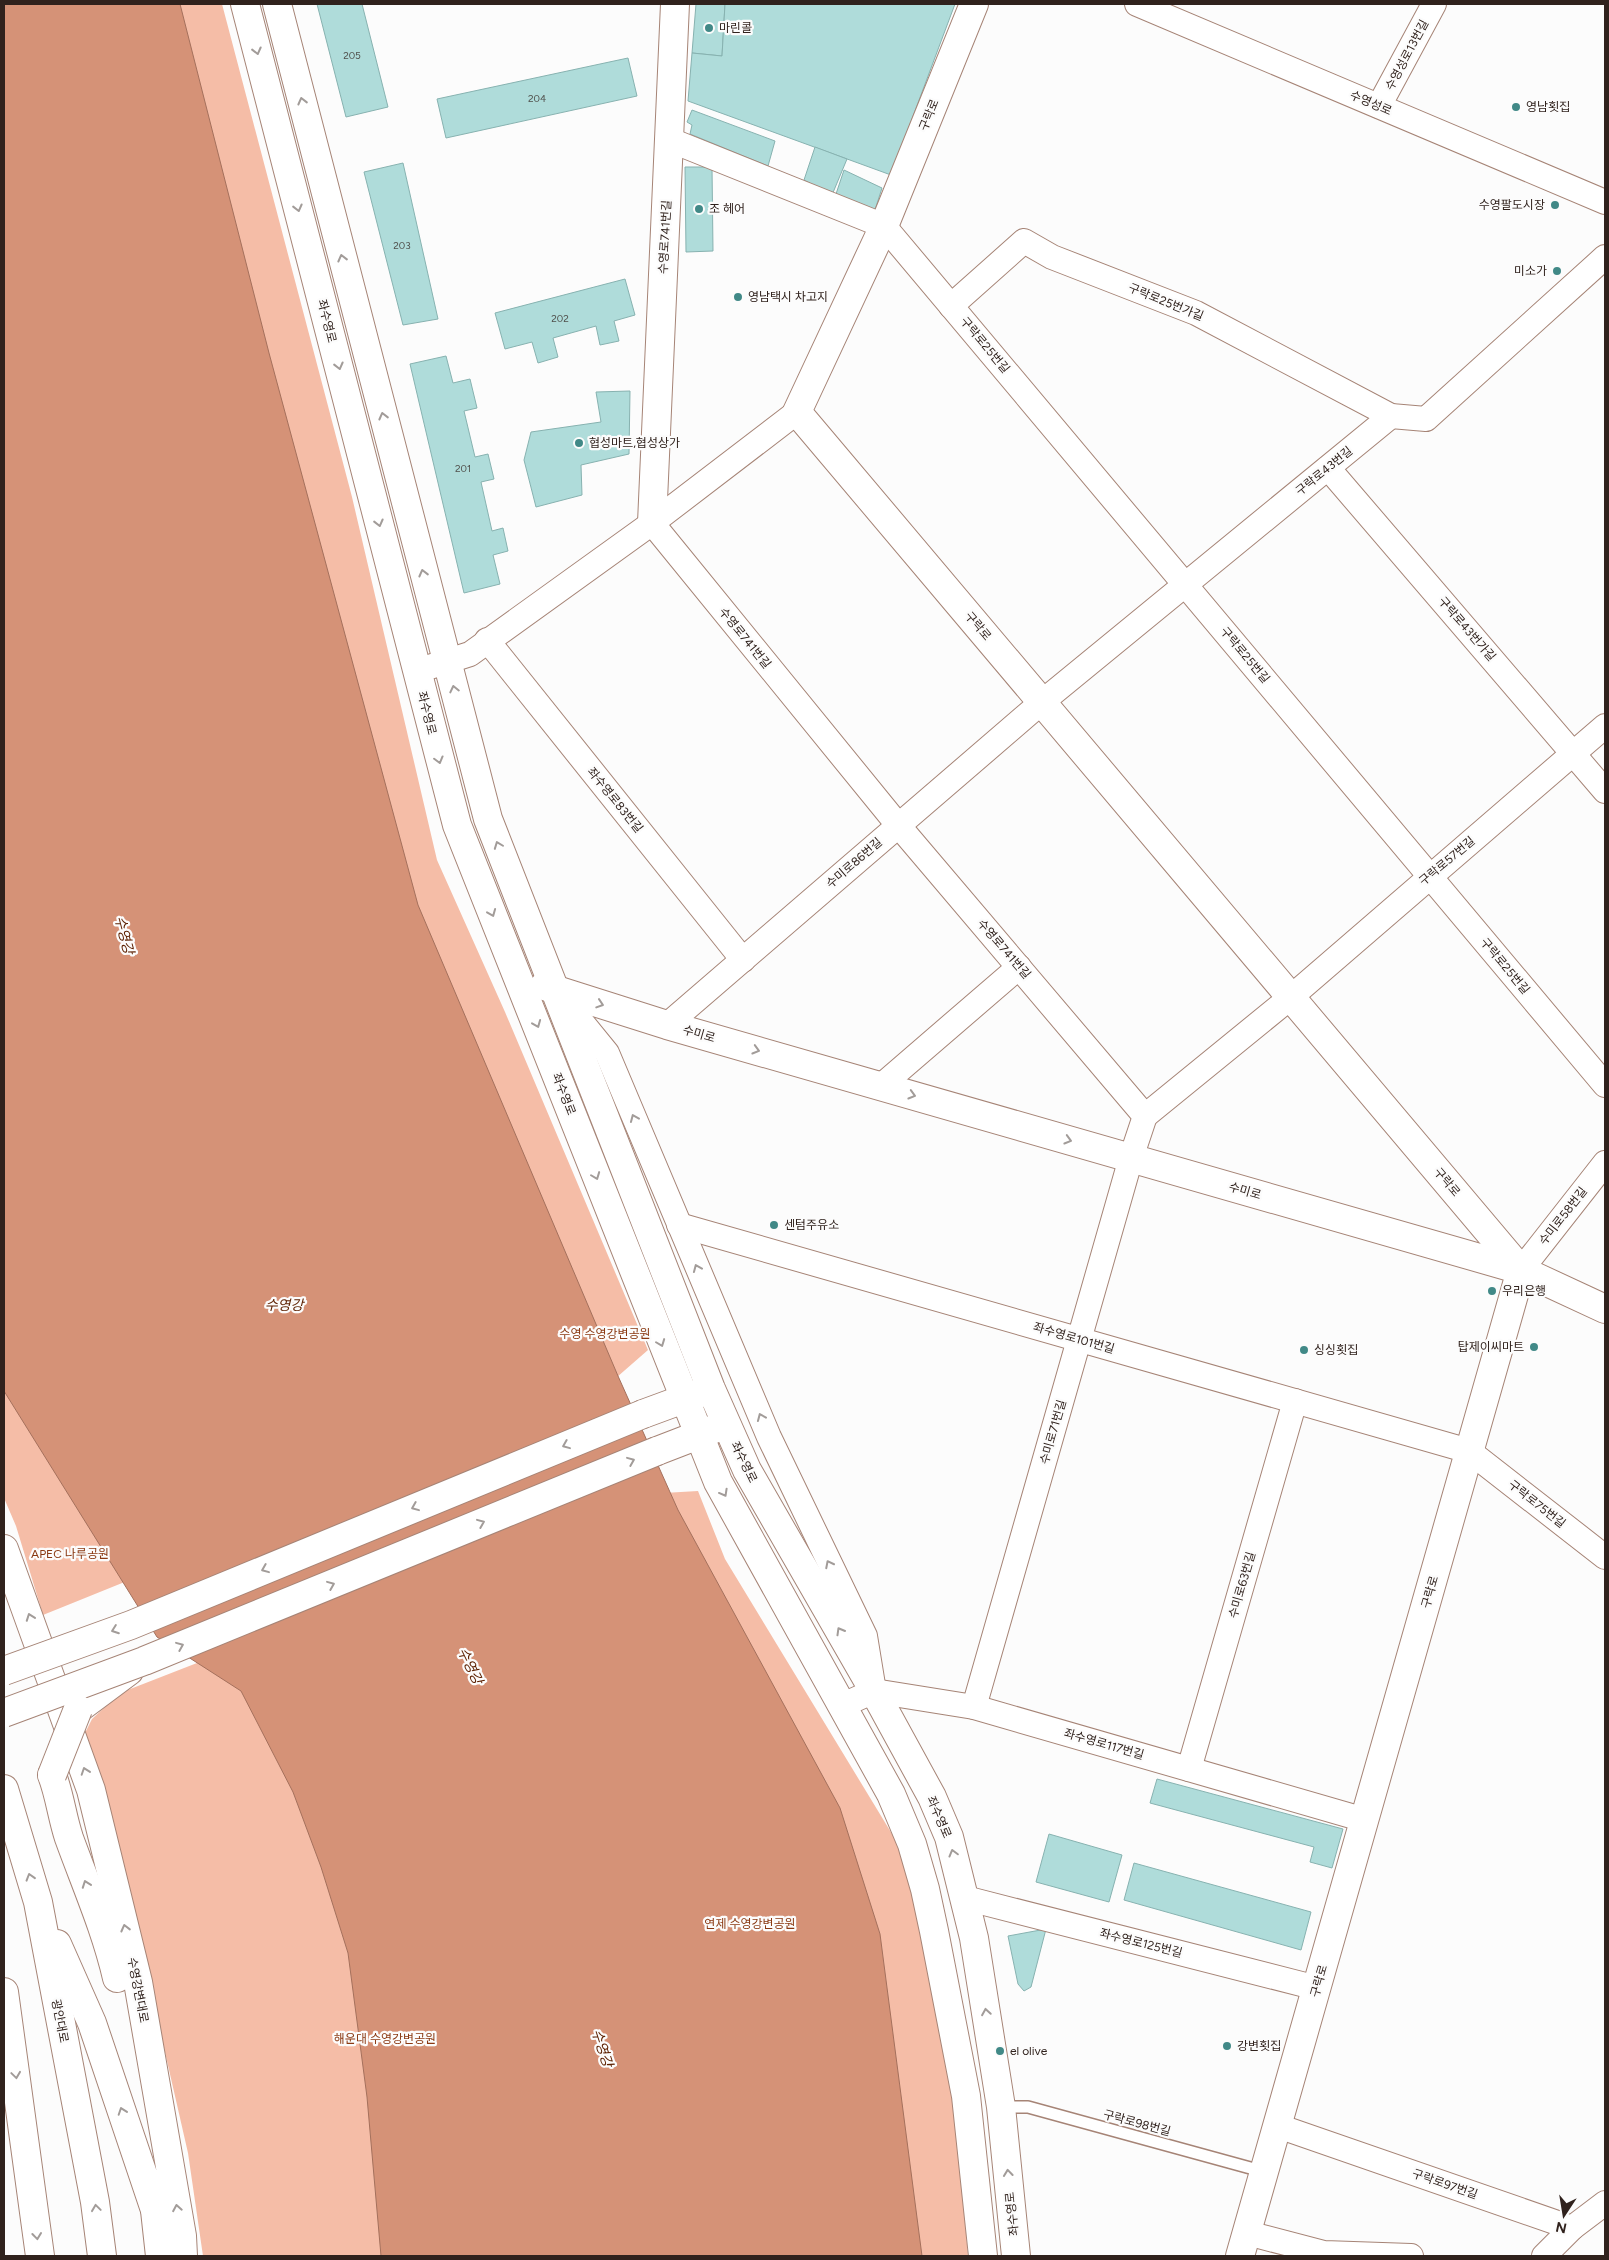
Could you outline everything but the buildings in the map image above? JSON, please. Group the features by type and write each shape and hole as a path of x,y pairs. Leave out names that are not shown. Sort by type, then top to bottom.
{"main road":[{"name":"좌수영로","path":"245,4 457,825 683,1399 718,1482 891,1794 912,1844 925,1889 966,2096 982,2256"},
{"name":"좌수영로","path":"277,4 488,819 726,1424 747,1470 874,1691 932,1797 949,1837 974,1938 1001,2107 1016,2256"},
{"name":"수영로741번길","path":"652,523 675,4"},
{"name":"구락로","path":"974,4 884,226 797,412 1521,1270 1244,2244"},
{"name":"수미로","path":"518,979 554,988 667,1024 1521,1270 1605,1309"},
{"path":"4,1671 130,1625 643,1414 711,1389"},
{"path":"4,1713 144,1661 726,1424"},
{"name":"수영강변대로","path":"4,1549 91,1790 138,1982 182,2236 183,2256"},
{"path":"144,1661 111,1682 78,1709 52,1775 60,1795 68,1835 111,1949 136,2058 160,2256"},
{"name":"광안대로","path":"4,1789 38,1902 95,2202 102,2256"},
{"path":"38,1902 92,2023 154,2207"},
{"path":"4,1992 40,2256"}],"street":[{"name":"수영성로","path":"1137,4 1605,202"},
{"name":"수영성로13번길","path":"1380,106 1434,4"},
{"path":"670,140 884,226"},
{"name":"구락로25번길","path":"884,226 1605,1085"},
{"name":"구락로25번가길","path":"951,306 1024,241 1052,257 1196,313 1391,416"},
{"path":"1391,416 1426,419 1605,257"},
{"path":"417,670 447,663 470,654 652,523 797,412"},
{"name":"구락로43번길","path":"1042,702 1391,416"},
{"name":"구락로43번가길","path":"1328,468 1605,791"},
{"name":"수영로741번길","path":"652,523 898,826 1020,966 1146,1116"},
{"name":"좌수영로83번길","path":"487,640 743,960"},
{"name":"수미로86번길","path":"667,1024 1042,702"},
{"name":"구락로57번길","path":"1291,997 1430,875 1605,726"},
{"path":"881,1086 1020,966"},
{"path":"554,988 607,1053 769,1437 865,1636 874,1691 841,1706"},
{"path":"1131,1158 1146,1116 1291,997"},
{"name":"수미로71번길","path":"974,1707 1131,1158"},
{"name":"수미로58번길","path":"1521,1270 1605,1163"},
{"name":"좌수영로101번길","path":"679,1225 1469,1452"},
{"name":"수미로63번길","path":"1189,1769 1295,1401"},
{"name":"구락로75번길","path":"1469,1452 1605,1557"},
{"name":"좌수영로117번길","path":"874,1691 974,1707 1365,1820"},
{"name":"좌수영로125번길","path":"965,1898 1317,1988"},
{"name":"구락로97번길","path":"1278,2126 1572,2228"},
{"path":"1544,2256 1572,2228 1605,2203"},
{"path":"1569,2256 1572,2228"},
{"path":"1244,2244 1324,2253 1411,2256"}],"lane":[{"name":"구락로98번길","path":"1001,2107 1028,2107 1265,2172"}],"green space":[{"name":"수영 수영강변공원","path":"161,4 222,4 352,497 437,860 505,1012 648,1350 593,1398 390,884"},
{"name":"APEC 나루공원","path":"4,1376 137,1577 43,1615 16,1526 4,1498"},
{"path":"698,1491 725,1559 906,1857 953,2081 968,2256 203,2256 188,2153 123,1868 82,1739 92,1719 120,1693 629,1495"}],"water":[{"name":"수영강","path":"4,4 180,4 269,353 418,905 618,1376 678,1510 840,1808 880,1934 922,2256 381,2256 367,2097 348,1953 321,1867 293,1792 241,1691 157,1637 4,1391"}],"place":[{"name":"마린콜","path":"709,28"},
{"name":"영남횟집","path":"1516,107"},
{"name":"수영팔도시장","path":"1555,205"},
{"name":"조 헤어","path":"699,209"},
{"name":"미소가","path":"1557,271"},
{"name":"영남택시 차고지","path":"738,297"},
{"name":"협성마트,협성상가","path":"579,443"},
{"name":"센텀주유소","path":"774,1225"},
{"name":"우리은행","path":"1492,1291"},
{"name":"탑제이씨마트","path":"1534,1347"},
{"name":"싱싱횟집","path":"1304,1350"},
{"name":"강변횟집","path":"1227,2046"},
{"name":"el olive","path":"1000,2051"}],"park label":[{"name":"연제 수영강변공원","path":"750,1924"},
{"name":"해운대 수영강변공원","path":"385,2039"}]}
